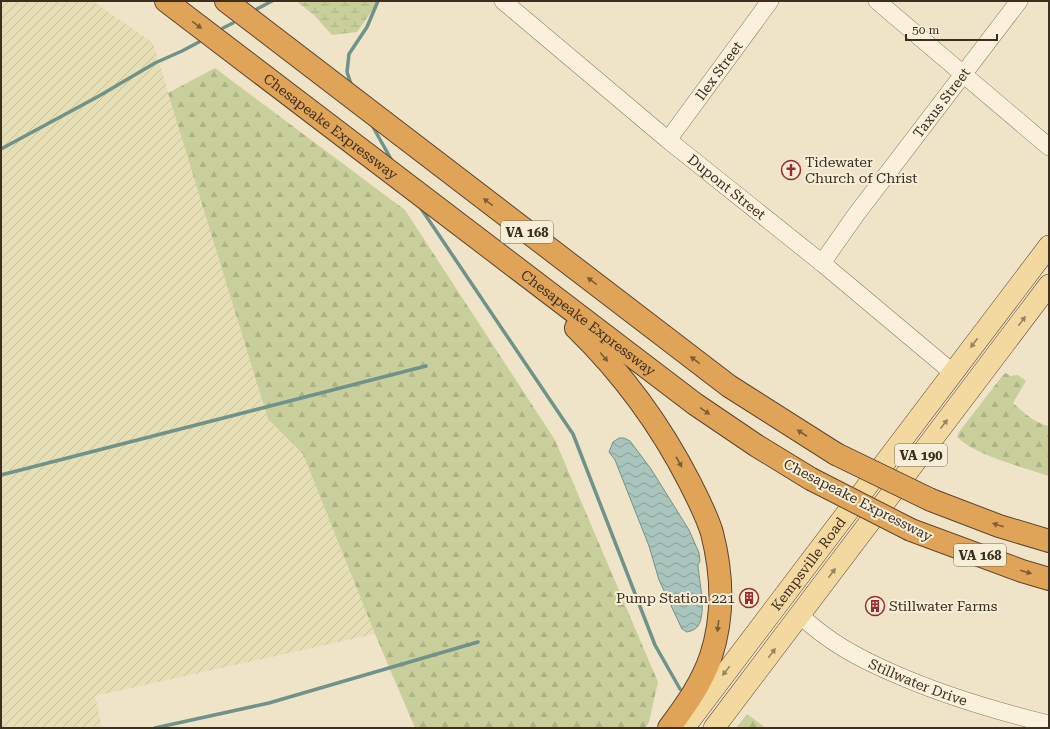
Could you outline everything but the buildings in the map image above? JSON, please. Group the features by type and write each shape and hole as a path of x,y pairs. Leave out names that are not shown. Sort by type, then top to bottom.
{"highway":[{"name":"Chesapeake Expressway","path":"166,1 695,404 757,446 811,479 911,530 1022,572 1049,579"},
{"name":"VA 168","path":"226,1 730,386 836,454 931,500 999,526 1049,541"},
{"path":"417,192 497,263 561,314 592,343 628,386 652,418 681,465 700,505 711,532 717,559 720,585 720,607 717,632 711,656 694,694 669,728"}],"main road":[{"name":"Kempsville Road","path":"684,728 952,372 1049,246"},
{"name":"Kempsville Road","path":"714,728 1049,285"},
{"path":"800,615 797,606 799,597 831,549 835,538 835,529"}],"street":[{"name":"Dupont Street","path":"503,1 668,140 822,263 952,372"},
{"name":"Ilex Street","path":"668,140 770,1"},
{"path":"876,1 1049,147"},
{"name":"Taxus Street","path":"822,263 855,216 1019,1"},
{"name":"Stillwater Drive","path":"800,615 815,630 862,659 923,686 961,700 1049,724"}],"shaded area":[{"path":"1,1 93,1 153,43 268,419 303,454 375,634 95,696 102,728 1,728"}],"green space":[{"path":"296,1 379,1 357,32 332,35 314,15"},
{"path":"215,68 405,210 555,440 658,682 649,722 645,728 415,728 375,634 303,454 268,419 168,93"},
{"path":"1006,373 1010,376 1018,375 1026,381 1013,403 1034,420 1049,426 1049,476 1014,465 976,450 965,444 957,437 959,432"},
{"path":"747,714 766,728 736,728"}],"water":[{"path":"619,438 624,438 630,441 651,469 689,530 699,553 700,561 698,565 702,596 702,613 698,626 691,631 687,632 682,629 659,580 649,546 615,460 609,452 613,442"}],"waterway":[{"path":"257,9 272,1"},
{"path":"352,87 347,72 349,54 367,27 378,1"},
{"path":"223,28 233,23"},
{"path":"1,149 99,96 155,63 199,42"},
{"path":"373,127 391,159"},
{"path":"420,207 573,434 655,645 680,689"},
{"path":"1,475 426,366"},
{"path":"155,728 269,703 478,642"}],"place":[{"name":"Tidewater Church of Christ","path":"791,170"},
{"name":"Pump Station 221","path":"749,598"},
{"name":"Stillwater Farms","path":"875,606"}]}
